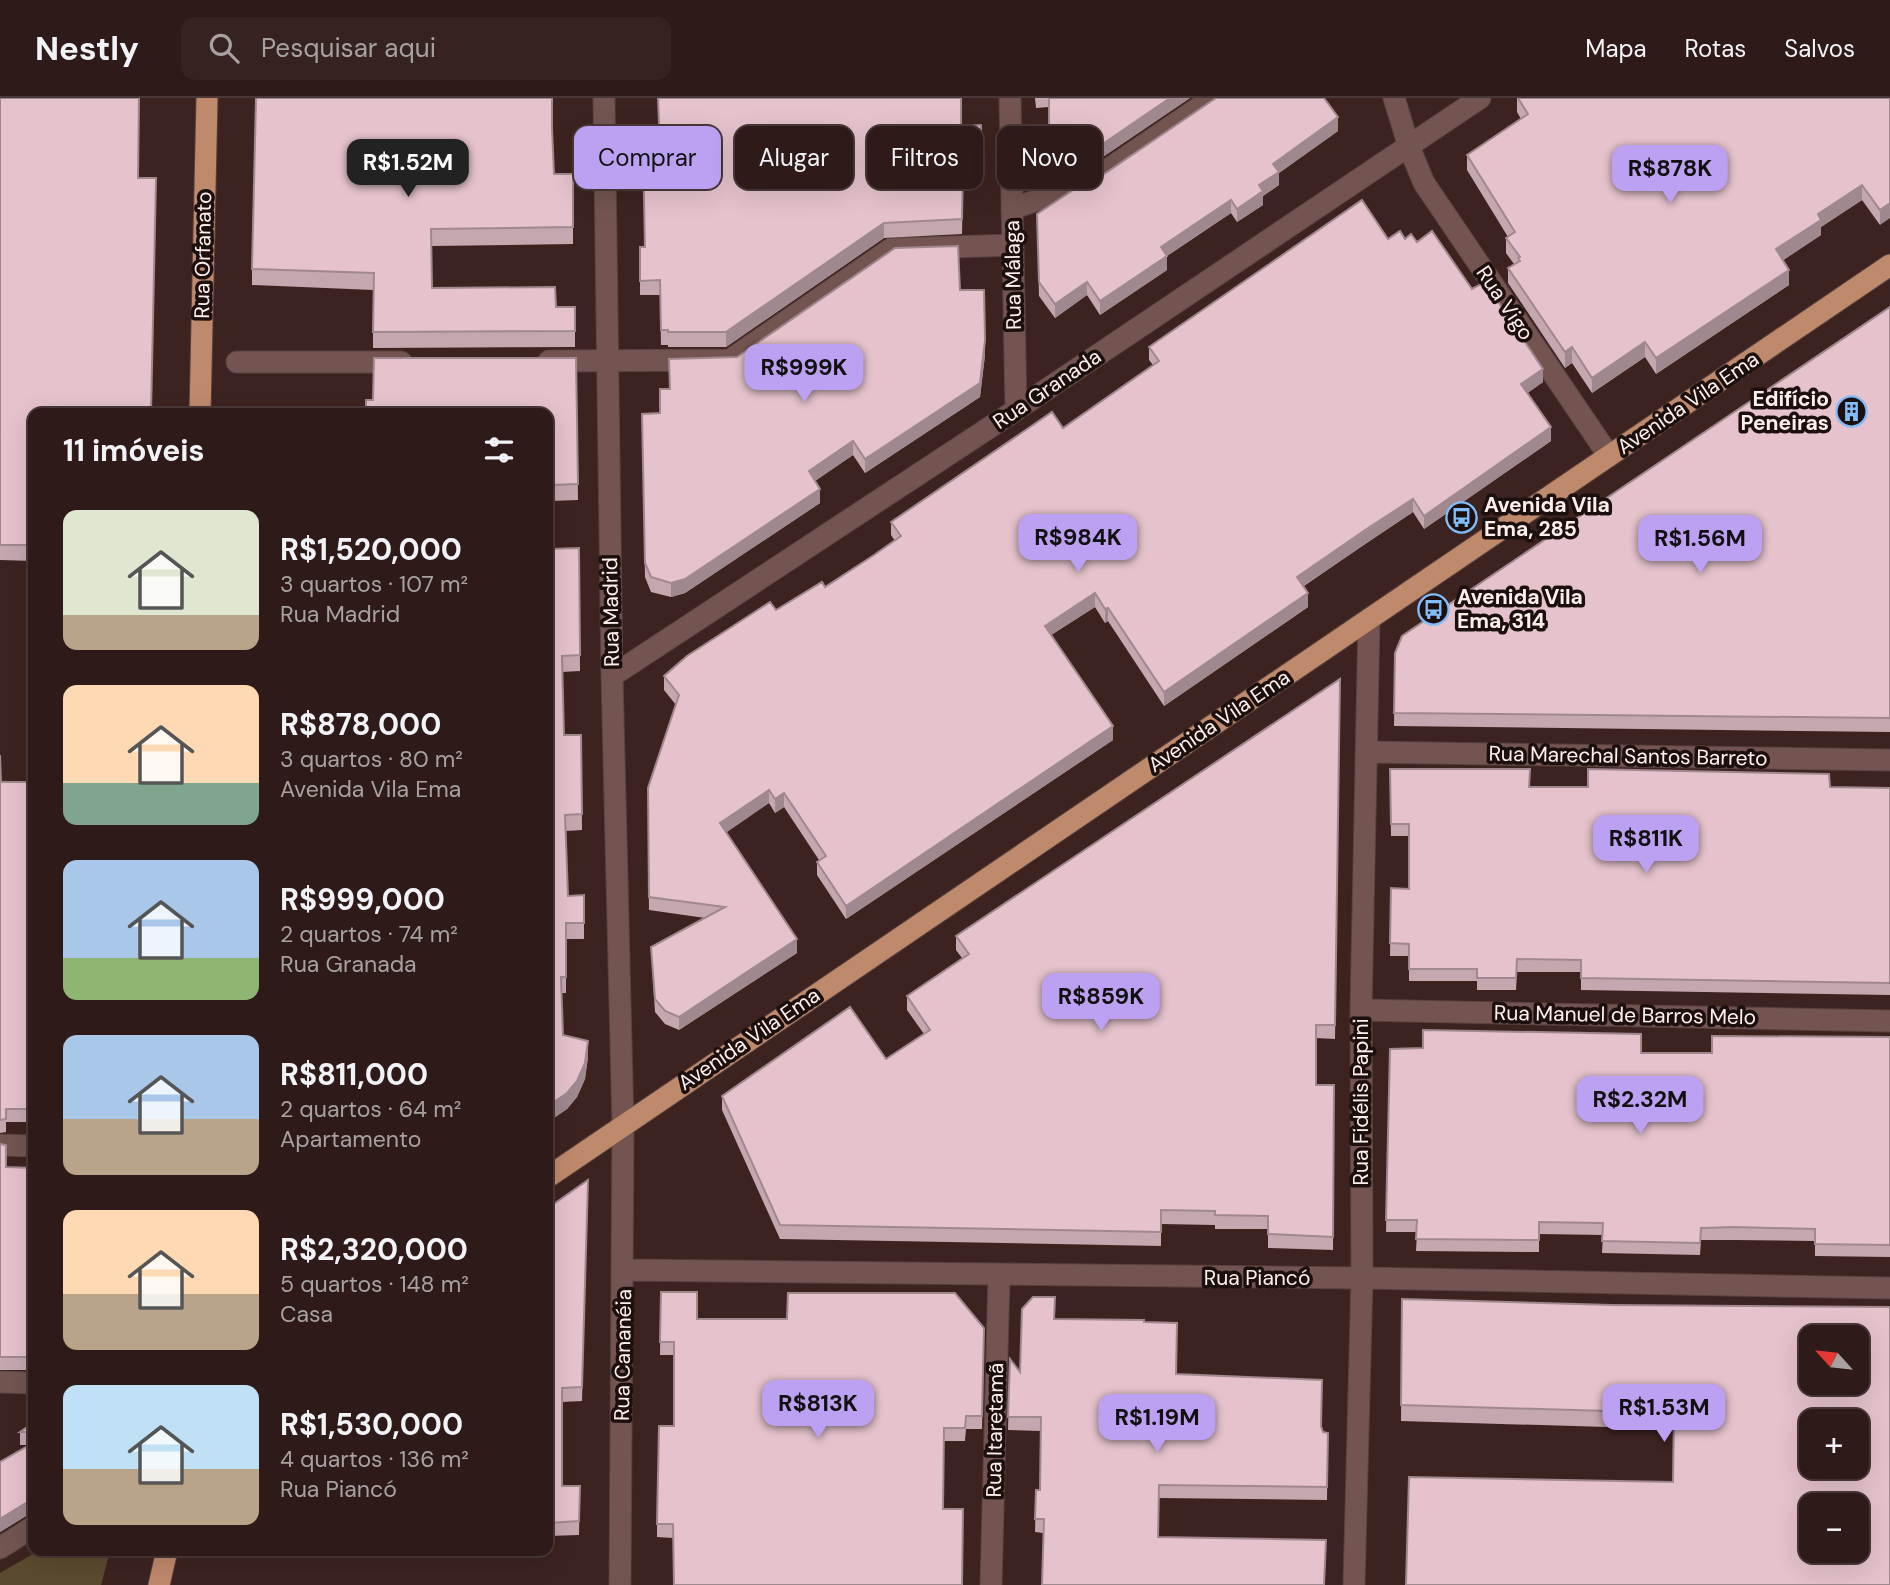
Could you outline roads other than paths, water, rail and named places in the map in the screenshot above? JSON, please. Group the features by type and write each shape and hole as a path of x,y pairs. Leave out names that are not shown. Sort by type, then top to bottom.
{"main road":[{"name":"Rua Orfanato","path":"200,408 207,98"},
{"name":"Avenida Vila Ema","path":"553,1174 1890,265"},
{"path":"159,1585 166,1556"}],"street":[{"name":"Rua Madrid","path":"604,98 612,676 623,1125"},
{"name":"Rua Málaga","path":"1010,98 1016,410"},
{"path":"1012,209 1091,181 1213,98"},
{"name":"Rua Vigo","path":"1394,98 1409,147 1424,183 1609,456"},
{"name":"Rua Granada","path":"612,676 1016,410 1480,98"},
{"path":"525,361 730,360 891,249 1012,245"},
{"path":"237,362 415,362"},
{"name":"Rua Fidélis Papini","path":"1354,1585 1362,1278 1361,1010 1369,619"},
{"name":"Rua Marechal Santos Barreto","path":"1367,752 1890,760"},
{"name":"Rua Manuel de Barros Melo","path":"1361,1010 1890,1021"},
{"name":"Rua Cananéia","path":"620,1585 623,1125"},
{"path":"0,1145 28,1146"},
{"name":"Rua Piancó","path":"623,1270 1362,1278 1890,1288"},
{"name":"Rua Itaretamã","path":"991,1585 999,1276"},
{"path":"0,1382 28,1384"},
{"path":"0,1548 28,1530"}],"place":[{"name":"Edifício Peneiras","path":"1852,411"},
{"name":"Avenida Vila Ema, 285","path":"1461,517"},
{"name":"Avenida Vila Ema, 314","path":"1434,609"}]}
